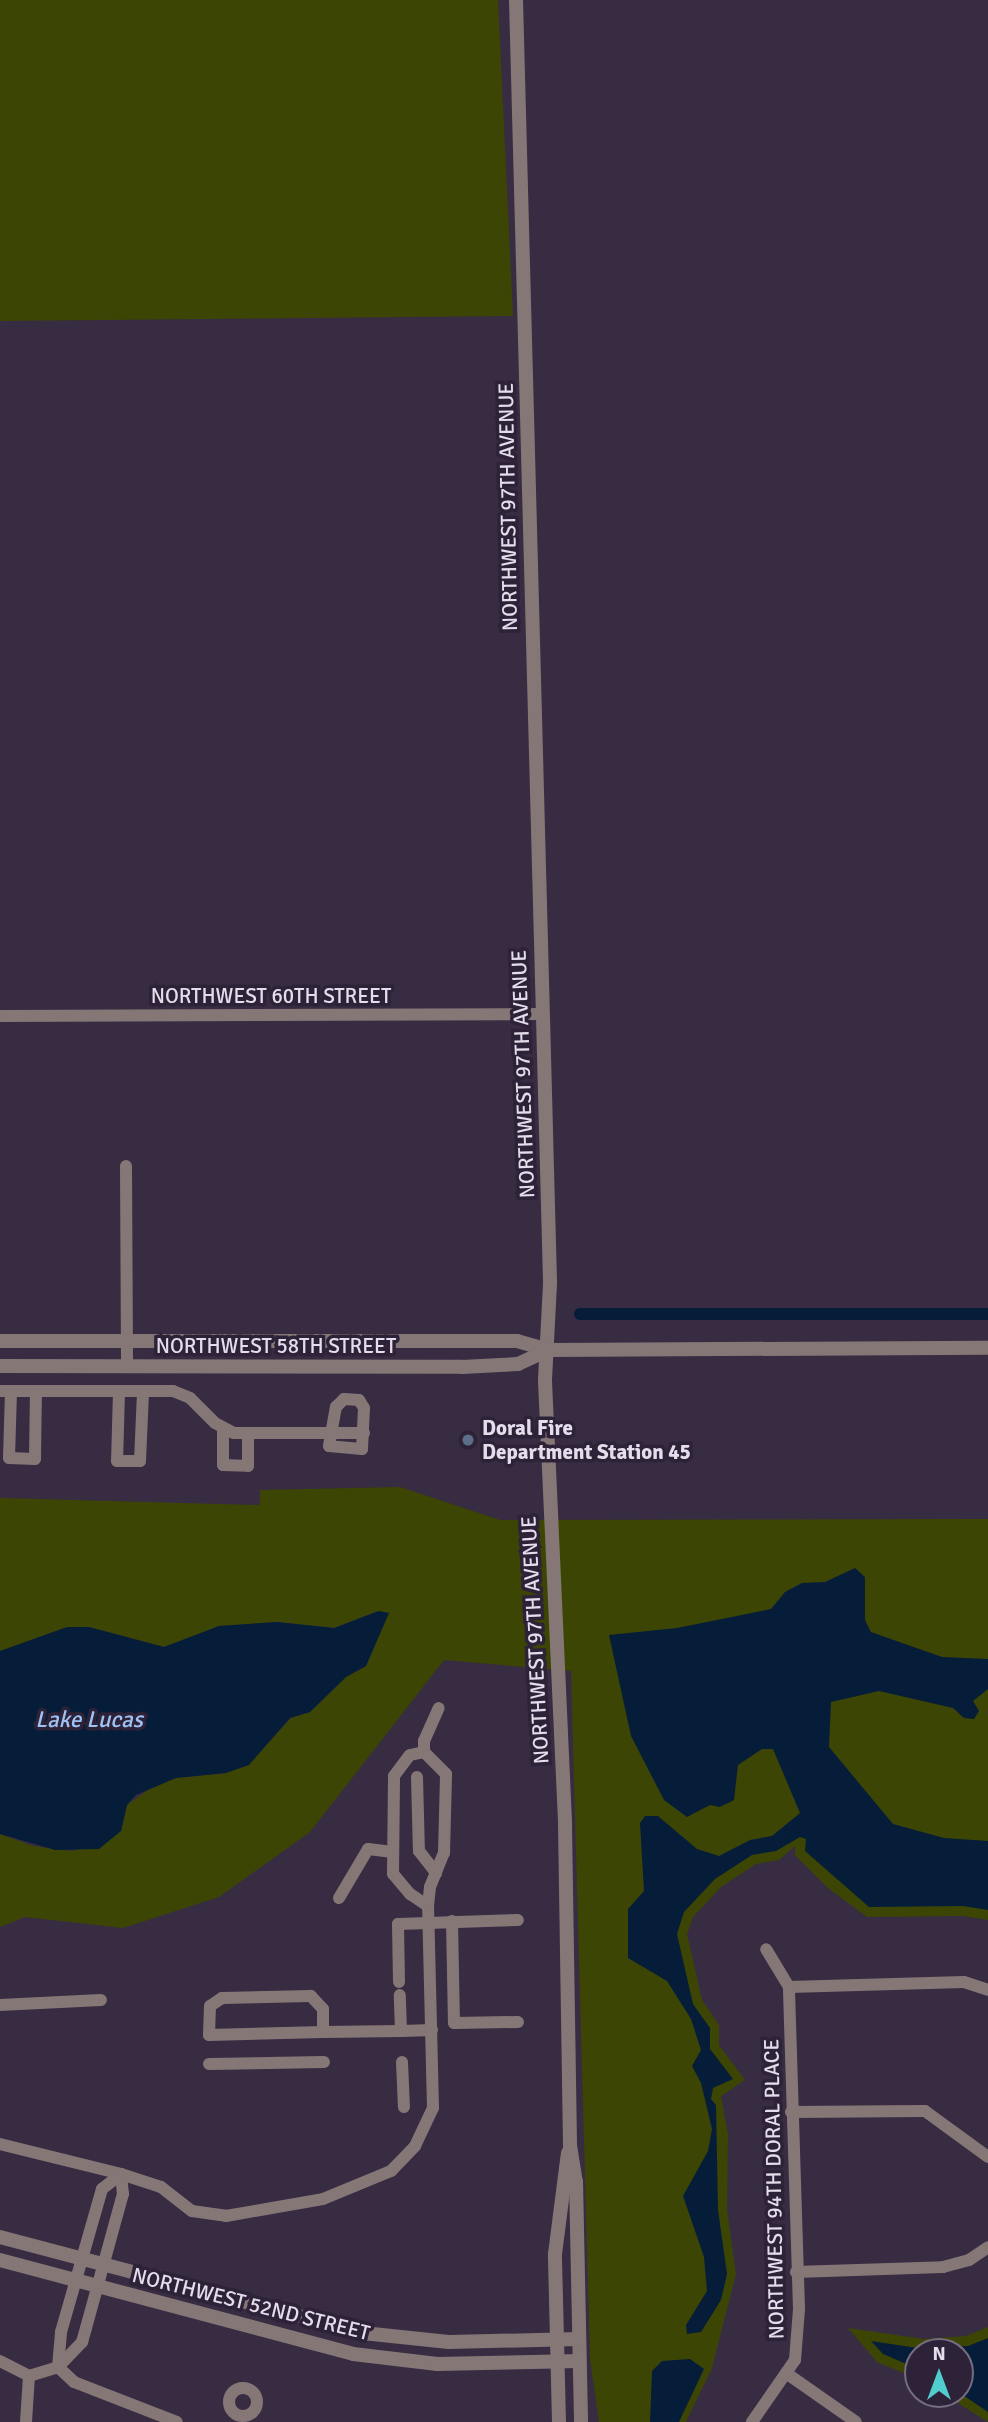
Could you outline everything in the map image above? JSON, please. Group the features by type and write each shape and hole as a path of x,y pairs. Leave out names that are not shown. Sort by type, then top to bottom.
{"street":[{"name":"NORTHWEST 97TH AVENUE","path":"516,0 550,1284 549,1502 565,1825 570,2145 576,2181 581,2422"},
{"name":"NORTHWEST 60TH STREET","path":"0,1016 542,1014"},
{"path":"126,1166 127,1365"},
{"name":"NORTHWEST 58TH STREET","path":"0,1341 517,1341 548,1350 988,1348"},
{"name":"NORTHWEST 58TH STREET","path":"0,1366 462,1367 518,1364 548,1350"},
{"path":"36,1391 35,1459 9,1458 6,1391 36,1391 143,1391 185,1395 223,1429 248,1433 331,1433"},
{"path":"118,1391 117,1461 140,1461 143,1391"},
{"path":"349,1398 364,1408 364,1448 331,1448 331,1433 337,1404 349,1398"},
{"path":"223,1429 223,1465 248,1466 248,1433"},
{"path":"0,2144 121,2174 161,2187 192,2211 226,2216 352,2190 391,2171 415,2146 433,2108 428,1906 444,1853 446,1774 424,1752 424,1741 439,1708"},
{"path":"424,1752 410,1755 394,1776 393,1874 410,1894 428,1906"},
{"path":"417,1777 419,1851 436,1873"},
{"path":"339,1898 368,1849 393,1852"},
{"path":"401,2031 398,1924 518,1920"},
{"path":"452,1921 454,2023 518,2022"},
{"path":"766,1949 789,1986 964,1982 988,1990"},
{"name":"NORTHWEST 94TH DORAL PLACE","path":"752,2422 795,2360 798,2337 789,1986"},
{"path":"324,2032 323,2009 311,1996 222,1998 210,2006 209,2035 432,2030"},
{"path":"0,2006 101,2000"},
{"path":"209,2064 324,2062"},
{"path":"402,2062 404,2107"},
{"path":"791,2112 925,2112 988,2157"},
{"name":"NORTHWEST 97TH AVENUE","path":"559,2422 555,2254 561,2180 570,2145"},
{"path":"58,2367 61,2332 102,2189 121,2174"},
{"path":"0,2361 29,2376 58,2367 82,2342 123,2194 121,2174"},
{"name":"NORTHWEST 52ND STREET","path":"0,2237 315,2323 411,2340 579,2339"},
{"path":"796,2272 943,2267 968,2260 988,2247"},
{"name":"NORTHWEST 52ND STREET","path":"0,2260 328,2349 409,2362 579,2361"},
{"path":"409,2362 411,2340"},
{"path":"58,2367 74,2382 177,2422"},
{"path":"786,2372 856,2422"},
{"path":"26,2422 29,2376"}],"green space":[{"path":"0,0 498,0 513,316 0,321"},
{"path":"400,1487 500,1520 988,1519 988,1920 963,1916 867,1917 828,1888 795,1855 795,1846 779,1860 756,1864 721,1887 693,1917 687,1934 702,2000 719,2025 719,2045 745,2080 721,2096 728,2134 727,2209 736,2274 712,2368 686,2422 599,2422 590,2358 571,1671 444,1660 310,1832 219,1897 123,1928 25,1917 0,1927 0,1834 33,1846 73,1851 121,1831 127,1805 154,1786 176,1778 226,1773 265,1746 291,1718 310,1712 346,1677 366,1666 388,1613 378,1611 334,1628 277,1622 219,1626 164,1647 89,1627 0,1651 0,1498 260,1505 260,1490"},
{"path":"988,2327 988,2422 966,2408 974,2408 974,2338 938,2338 966,2336"},
{"path":"848,2328 917,2338 904,2338 904,2373 877,2362"}],"water":[{"path":"855,1568 865,1577 865,1620 871,1632 942,1657 988,1659 988,1689 973,1701 979,1711 974,1719 964,1718 953,1708 879,1691 831,1702 829,1747 893,1824 944,1838 988,1841 988,1910 963,1906 869,1907 805,1851 806,1839 800,1837 776,1851 752,1855 715,1879 684,1912 677,1934 693,2004 710,2028 710,2049 733,2079 713,2088 711,2099 716,2105 718,2210 727,2274 721,2300 701,2332 687,2334 686,2325 707,2291 704,2257 683,2196 708,2151 712,2129 701,2083 692,2066 701,2050 691,2019 667,1981 628,1958 628,1909 644,1891 640,1823 645,1816 658,1816 697,1849 719,1856 750,1840 772,1836 800,1813 773,1749 762,1749 738,1765 734,1800 720,1807 710,1805 687,1817 664,1800 631,1736 609,1635 677,1628 771,1609 785,1592 802,1583 825,1582"},
{"name":"Lake Lucas","path":"379,1611 389,1613 366,1666 346,1677 310,1712 290,1718 249,1765 226,1773 176,1778 136,1795 127,1805 121,1831 99,1849 55,1850 0,1834 0,1651 67,1627 89,1627 164,1647 219,1626 277,1622 334,1628"},
{"path":"988,2338 988,2412 974,2402 974,2344"},
{"path":"871,2341 904,2346 904,2363 883,2354"},
{"path":"690,2359 704,2369 679,2422 650,2422 652,2371 662,2361"}],"waterway":[{"path":"580,1314 988,1314"}],"place":[{"name":"Doral Fire Department Station 45","path":"468,1440"}]}
